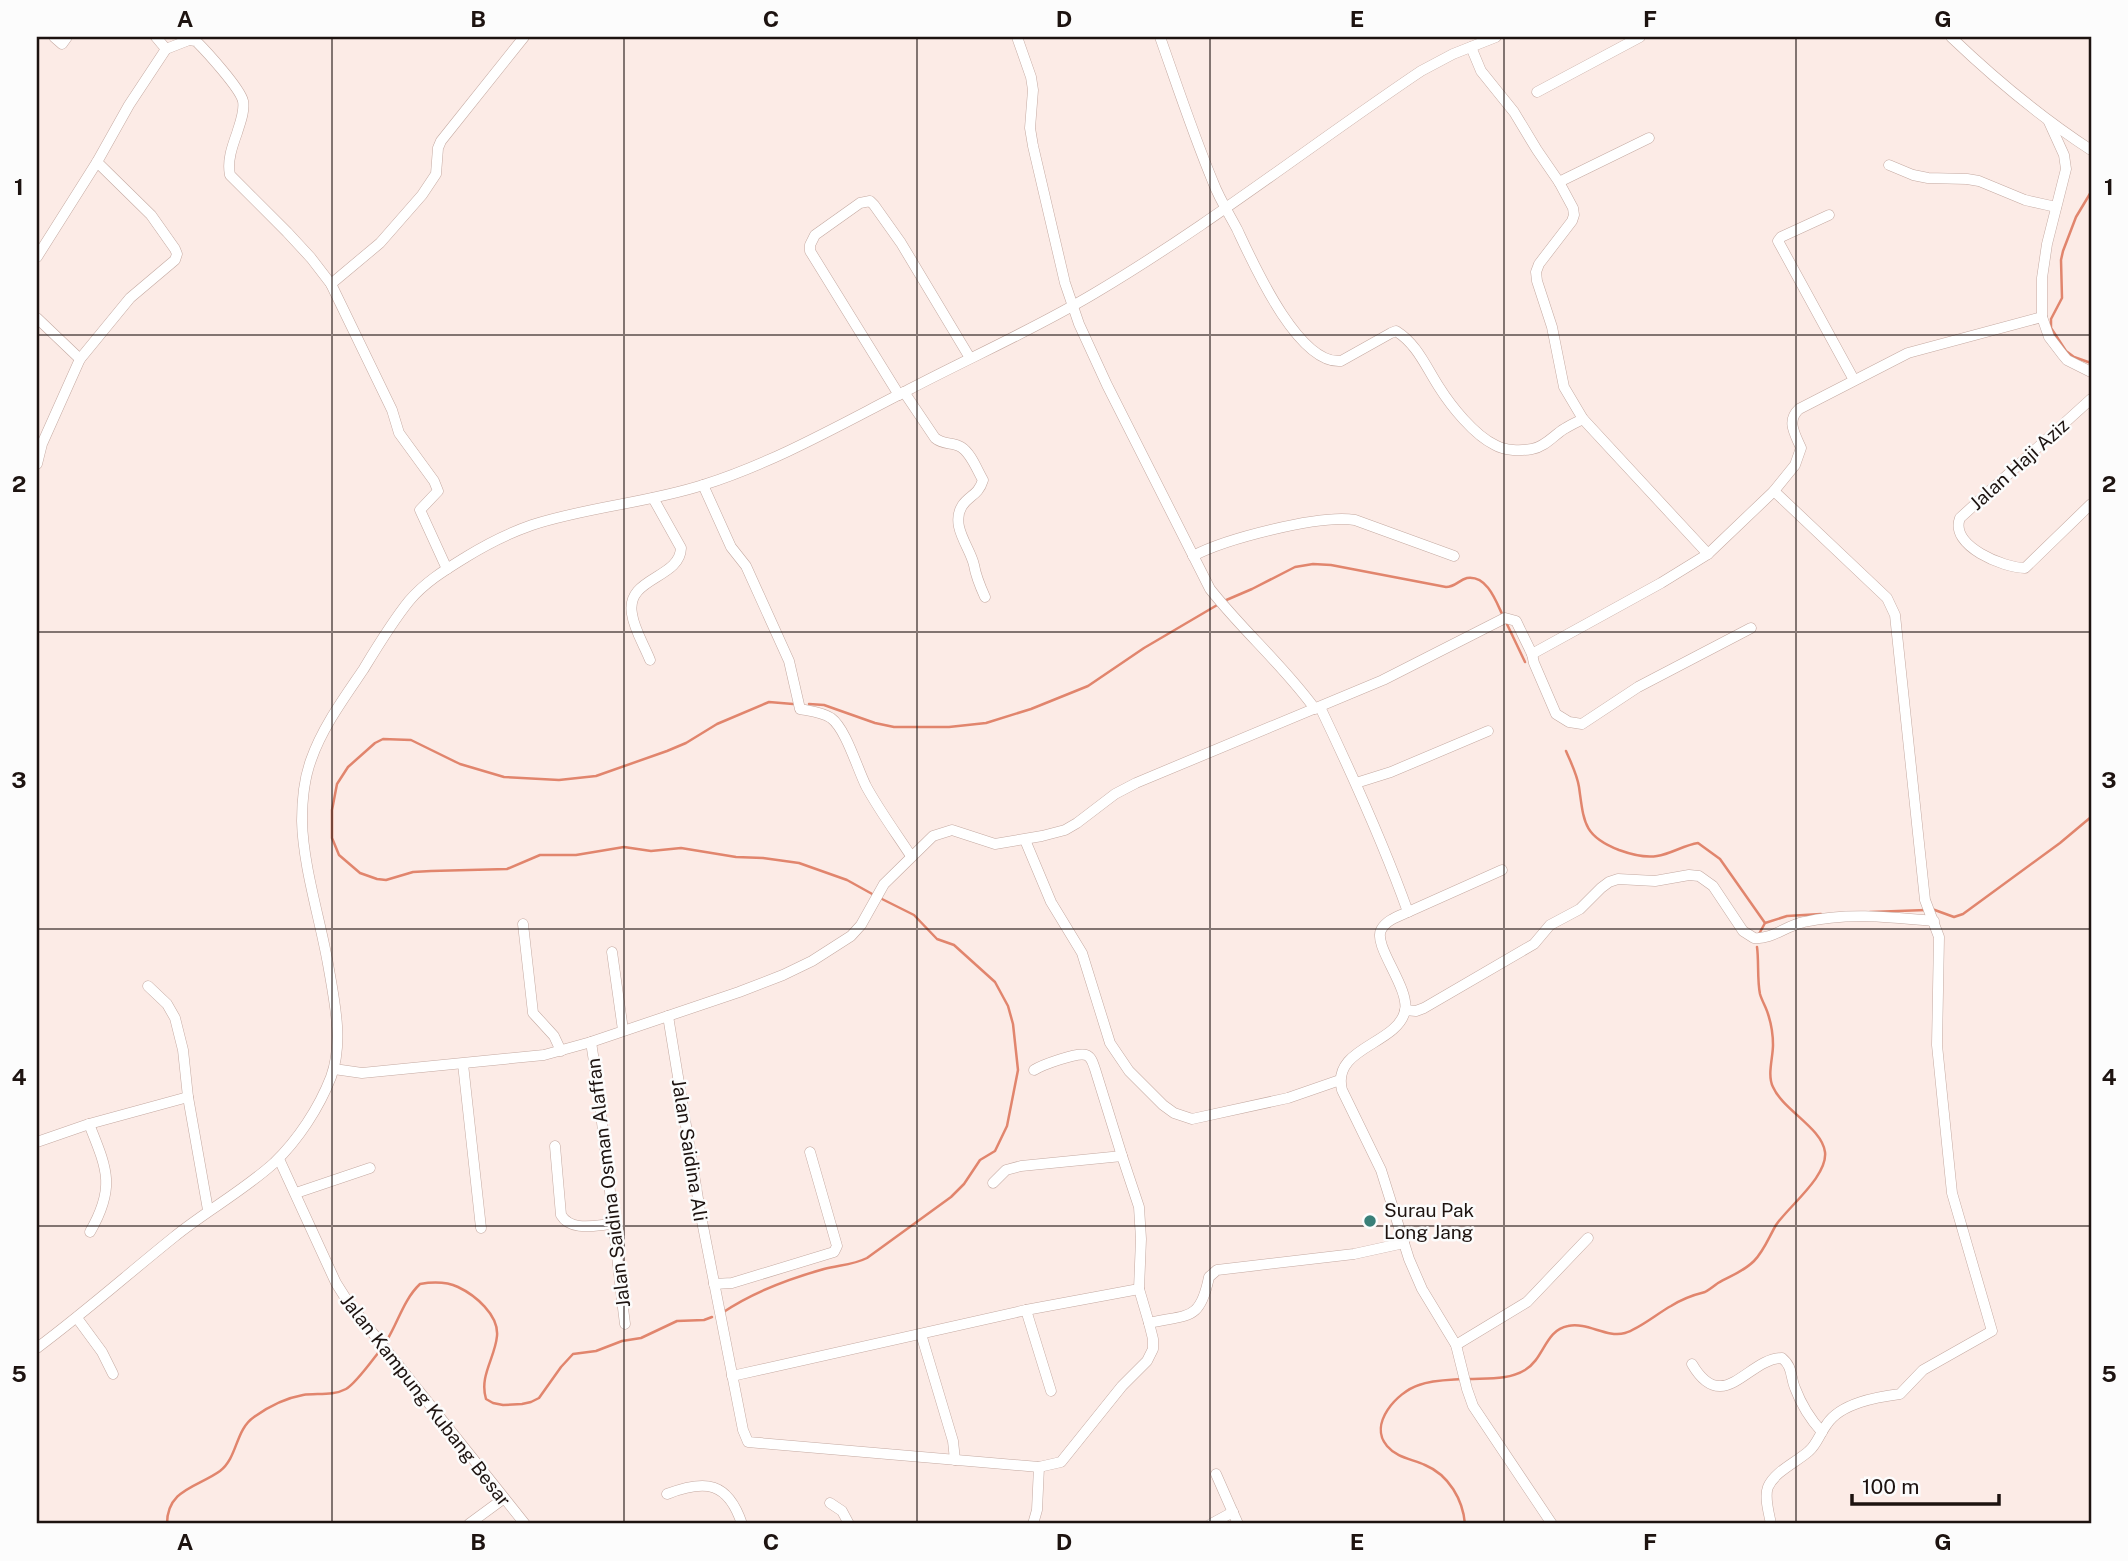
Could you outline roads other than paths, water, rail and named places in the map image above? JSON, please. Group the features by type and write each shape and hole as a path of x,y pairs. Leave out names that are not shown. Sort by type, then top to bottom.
{"street":[{"path":"54,37 62,44 67,37"},
{"path":"156,37 166,50"},
{"path":"331,284 380,243 422,195 436,174 441,141 524,37"},
{"path":"1017,37 1031,77 1032,137 1065,283 1072,306 1107,385 1210,589 1318,708 1356,783 1408,912"},
{"path":"1160,37 1214,184 1282,314 1303,341 1325,359 1334,362 1342,361 1396,331 1418,353 1457,411 1481,436 1505,449 1532,449 1541,446 1565,428 1583,419"},
{"path":"37,1348 208,1210 244,1187 279,1159 310,1118 334,1069 337,1048 334,1003 303,840 307,771 324,732 400,614 425,585 479,549 527,527 653,498 737,473 902,393 1072,306 1226,208 1420,71 1496,37"},
{"path":"1537,92 1640,37"},
{"path":"1951,37 1994,79 2049,122 2091,150"},
{"path":"37,257 97,162 129,105 166,50 189,40 196,41 237,90 243,103 228,168 230,176 303,249 331,284 392,410 399,433 439,491 420,510 447,569"},
{"path":"1471,47 1481,71 1514,112 1573,208 1574,215 1536,272 1552,327 1564,387 1583,419 1708,554"},
{"path":"2049,122 2066,162 2066,169 2047,244 2042,278 2042,317 2049,337 2067,360 2091,372"},
{"path":"1559,182 1649,138"},
{"path":"37,464 39,444 80,359 118,310 174,260 177,254 151,215 97,162"},
{"path":"1889,165 1927,178 1979,181 2025,200 2056,207"},
{"path":"970,358 888,224 870,201 860,203 815,235 810,251 902,393 935,438 941,443 961,447 968,453 983,480 976,494 962,505 959,522 964,543 974,565 974,573 985,597"},
{"path":"1829,215 1781,237 1778,241 1854,380"},
{"path":"1532,654 1708,554 1774,491 1788,474 1801,452 1791,424 1799,409 1893,359 1924,347 2042,317"},
{"path":"37,318 80,359"},
{"name":"Jalan Haji Aziz","path":"2091,399 1960,518 1958,528 1971,547 1985,556 2004,564 2025,568 2091,504"},
{"path":"703,485 731,547 746,566 789,661 800,709 822,713 837,724 867,788 911,856"},
{"path":"1771,1524 1768,1486 1774,1478 1809,1451 1832,1418 1875,1397 1900,1394 1923,1370 1992,1331 1952,1193 1937,1045 1939,937 1925,900 1905,699 1892,608 1878,590 1774,491"},
{"path":"650,660 632,615 631,604 640,587 676,562 681,548 653,498"},
{"path":"1193,556 1211,546 1289,526 1343,518 1454,556"},
{"path":"334,1069 362,1073 544,1055 591,1042 772,979 813,961 856,931 878,893 933,836 952,830 995,844 1065,830 1115,793 1383,680 1505,619 1516,621 1556,714 1569,722 1582,724 1638,687 1751,628"},
{"path":"1356,783 1391,772 1488,731"},
{"path":"1025,840 1051,902 1082,953 1110,1043 1129,1071 1163,1105 1174,1113 1192,1119 1288,1098 1340,1080"},
{"path":"1502,870 1408,912 1382,928 1380,938 1404,994 1405,1010 1392,1029 1352,1058 1345,1066 1340,1080 1347,1101 1381,1170 1422,1289 1456,1345 1473,1406 1552,1524"},
{"path":"1405,1010 1424,1009 1534,944 1550,925 1580,909 1601,888 1618,879 1655,881 1689,875 1699,876 1713,886 1743,931 1754,938 1768,936 1803,922 1824,919 1869,915 1932,917"},
{"path":"523,924 533,1013 554,1036 561,1051"},
{"path":"612,952 622,1030"},
{"path":"148,986 167,1004 175,1018 183,1050 188,1097 208,1210"},
{"name":"Jalan Saidina Ali","path":"668,1016 700,1211 743,1430 748,1442 955,1460"},
{"name":"Jalan Saidina Osman Alaffan","path":"591,1042 606,1144 625,1324"},
{"path":"921,1334 953,1441 955,1460 1039,1467 1061,1462 1122,1386 1147,1361 1153,1349 1153,1339 1139,1289 1139,1207 1090,1057 1079,1055 1041,1065 1034,1070"},
{"path":"463,1064 481,1228"},
{"path":"37,1142 89,1124 188,1097"},
{"path":"89,1124 107,1176 100,1215 90,1232"},
{"path":"555,1146 563,1220 572,1226 613,1224"},
{"path":"714,1284 732,1283 834,1252 837,1246 810,1152"},
{"path":"993,1183 1006,1170 1021,1166 1122,1156"},
{"name":"Jalan Kampung Kubang Besar","path":"279,1159 336,1283 348,1302 524,1524"},
{"path":"296,1193 370,1168"},
{"path":"1456,1345 1527,1302 1588,1238"},
{"path":"1149,1324 1197,1310 1203,1303 1209,1277 1217,1270 1354,1254 1404,1243"},
{"path":"732,1376 1026,1310 1139,1289"},
{"path":"1026,1310 1051,1391"},
{"path":"77,1318 102,1352 113,1374"},
{"path":"1692,1364 1699,1376 1724,1386 1773,1359 1782,1358 1791,1370 1795,1389 1813,1422 1822,1432"},
{"path":"1033,1524 1037,1510 1039,1467"},
{"path":"1216,1474 1238,1524"},
{"path":"667,1494 693,1487 716,1487 729,1498 742,1524"},
{"path":"469,1524 503,1499"},
{"path":"830,1503 842,1511 849,1524"},
{"path":"1211,1524 1233,1512"}],"waterway":[{"path":"2091,192 2076,217 2063,251 2062,298 2051,319 2051,328 2066,351 2091,363"},
{"path":"809,704 824,705 894,727 949,727 986,723 1031,709 1088,686 1144,648 1224,601 1295,567 1313,564 1446,587 1467,578 1474,578 1490,590 1502,614"},
{"path":"1505,620 1525,662"},
{"path":"793,704 769,702 717,724 667,751 596,776 559,780 504,777 460,764 411,740 383,739 348,767 337,784 332,810 332,838 339,855 360,873 386,880 413,872 507,869 540,855 576,855 624,847 651,851 681,848 799,863 847,880 874,895"},
{"path":"1566,751 1577,778 1584,819 1598,839 1619,850 1648,856 1662,855 1698,843 1720,859 1765,923"},
{"path":"1932,909 1954,917 1963,914 2091,817"},
{"path":"722,1313 758,1292 784,1282 867,1258 951,1197 964,1184 980,1160 995,1151 1007,1126 1018,1070 1013,1024 1008,1006 995,982 954,945 937,939 914,915 880,898"},
{"path":"1870,912 1926,910"},
{"path":"1759,934 1765,923 1787,916 1821,914"},
{"path":"1468,1379 1505,1377 1525,1370 1554,1333 1568,1326 1625,1333 1679,1301 1707,1291 1754,1261 1776,1225 1814,1181 1824,1161 1822,1143 1778,1095 1771,1082 1773,1037 1760,994 1757,947"},
{"path":"387,1340 405,1304 420,1284 439,1283 458,1287 485,1307 497,1328 496,1344 484,1383 486,1399 503,1405 522,1404 539,1398 573,1354 596,1351 622,1341 641,1338 677,1321 712,1317"},
{"path":"167,1524 172,1503 185,1490 226,1465 243,1429 254,1417 290,1398 336,1393 346,1389 378,1353"},
{"path":"1462,1379 1429,1382 1402,1394 1388,1410 1381,1428 1382,1437 1391,1450 1434,1469 1448,1482 1458,1497 1465,1524"}],"place":[{"name":"Surau Pak Long Jang","path":"1370,1221"}]}
